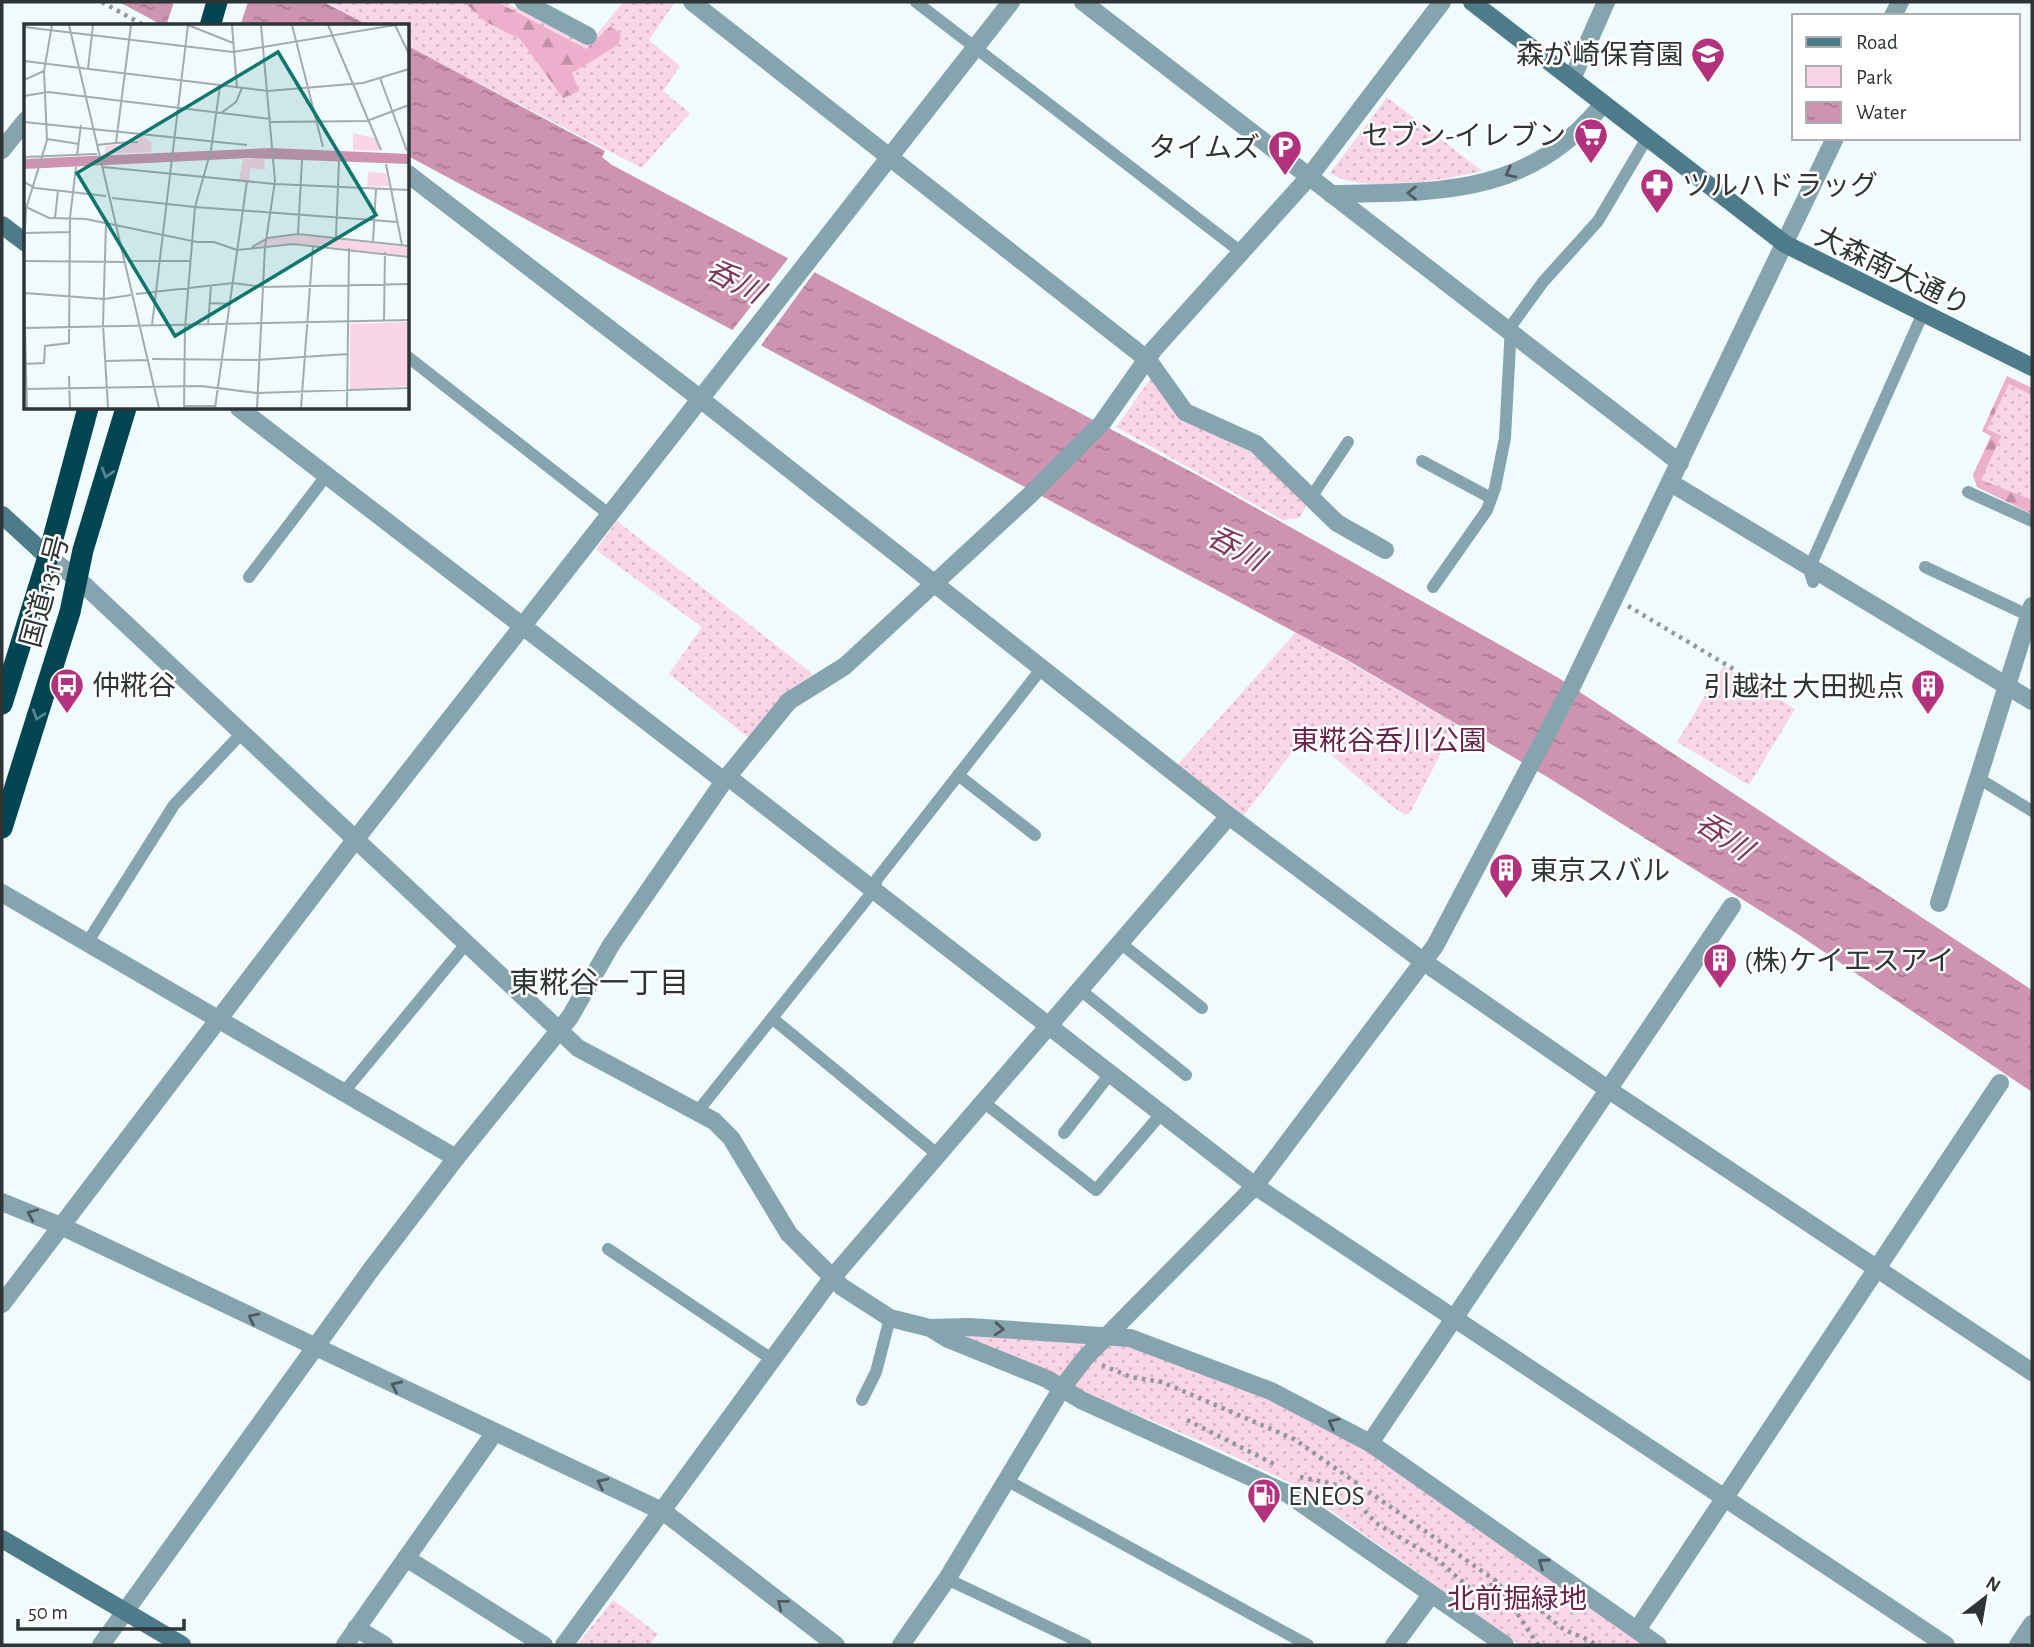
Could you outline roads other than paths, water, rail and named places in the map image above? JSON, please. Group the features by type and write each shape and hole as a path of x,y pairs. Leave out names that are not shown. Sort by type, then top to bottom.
{"highway":[{"path":"211,24 218,2"},
{"name":"国道131号","path":"2,704 47,558 87,410"},
{"name":"国道131号","path":"2,828 79,580 83,550 125,410"}],"street":[{"path":"524,2 588,36"},
{"path":"692,2 1147,360 1185,411 1256,444 1337,523 1385,550"},
{"path":"2,1304 355,840 1011,2"},
{"path":"1083,2 1331,194 1468,308 1510,333 1680,463"},
{"path":"101,1645 314,1348 456,1158 570,1017 611,945 726,779 789,701 845,666 1030,495 1101,423 1147,360 1309,177 1442,2"},
{"name":"大森南大通り","path":"1472,2 1785,244 2032,367"},
{"path":"1572,79 1605,2"},
{"path":"1331,194 1426,193 1489,182 1569,141 1603,104"},
{"path":"2,150 24,122"},
{"path":"901,1645 1008,1481 1062,1388 1085,1358 1255,1186 1424,962 1530,770 1616,598 1834,140"},
{"path":"410,176 935,583 1228,816 1424,962 1609,1090 2032,1373"},
{"path":"2,225 24,242"},
{"path":"242,410 522,628 874,890 1255,1186 1946,1645"},
{"path":"1671,483 1811,575 2032,701"},
{"path":"2,515 47,558 79,580 578,1048 698,1111 731,1138 789,1234 832,1278 890,1318 930,1328 1130,1338 1271,1391 1370,1443 1658,1645"},
{"path":"1939,903 2031,613"},
{"path":"564,1645 664,1512 832,1278 1228,816"},
{"path":"2,893 456,1158"},
{"path":"1370,1443 1732,906"},
{"path":"1637,1630 2000,1083"},
{"path":"2,1202 61,1226 664,1512 836,1645"},
{"path":"930,1328 948,1339 1062,1388 1288,1494 1505,1645"},
{"path":"345,1645 495,1432"},
{"path":"2,1539 182,1645"},
{"path":"406,1558 544,1645"},
{"path":"1394,1645 1431,1595"},
{"path":"2018,1645 2032,1624"},
{"path":"356,1629 384,1645"}],"lane":[{"path":"916,2 1241,252"},
{"path":"1433,587 1487,510 1491,498 1505,438 1511,326 1543,282 1598,221 1647,138"},
{"path":"1811,575 1923,313"},
{"path":"410,359 610,514"},
{"path":"1312,496 1349,442"},
{"path":"1422,461 1491,498"},
{"path":"249,577 327,476"},
{"path":"1968,492 2032,521"},
{"path":"1926,567 2031,613"},
{"path":"698,1111 874,890 877,879 1042,668"},
{"path":"87,943 174,805 242,734"},
{"path":"958,775 1035,835"},
{"path":"1978,778 2032,811"},
{"path":"1119,942 1202,1008"},
{"path":"343,1093 466,944"},
{"path":"1079,989 1185,1075"},
{"path":"772,1018 937,1154"},
{"path":"1064,1133 1110,1074"},
{"path":"982,1101 1096,1190 1161,1114"},
{"path":"608,1249 773,1360"},
{"path":"862,1400 876,1373 890,1318"},
{"path":"1008,1481 1308,1645"},
{"path":"947,1578 1086,1645"}],"water":[{"path":"119,2 324,2 366,24 160,24"},
{"name":"呑川","path":"410,47 605,151 602,157 612,165 1199,476 1557,677 2032,990 2032,1092 1796,933 1549,778 1347,660 410,157"}],"place":[{"name":"森が崎保育園","path":"1708,84"},
{"name":"セブン-イレブン","path":"1591,165"},
{"name":"タイムズ","path":"1285,177"},
{"name":"ツルハドラッグ","path":"1657,215"},
{"name":"仲糀谷","path":"67,715"},
{"name":"引越社 大田拠点","path":"1928,716"},
{"name":"東京スバル","path":"1506,900"},
{"name":"(株)ケイエスアイ","path":"1720,990"},
{"name":"ENEOS","path":"1264,1525"}],"district":[{"name":"東糀谷一丁目","path":"599,983"}],"park label":[{"name":"東糀谷呑川公園","path":"1389,740"},
{"name":"北前掘緑地","path":"1517,1598"}]}
